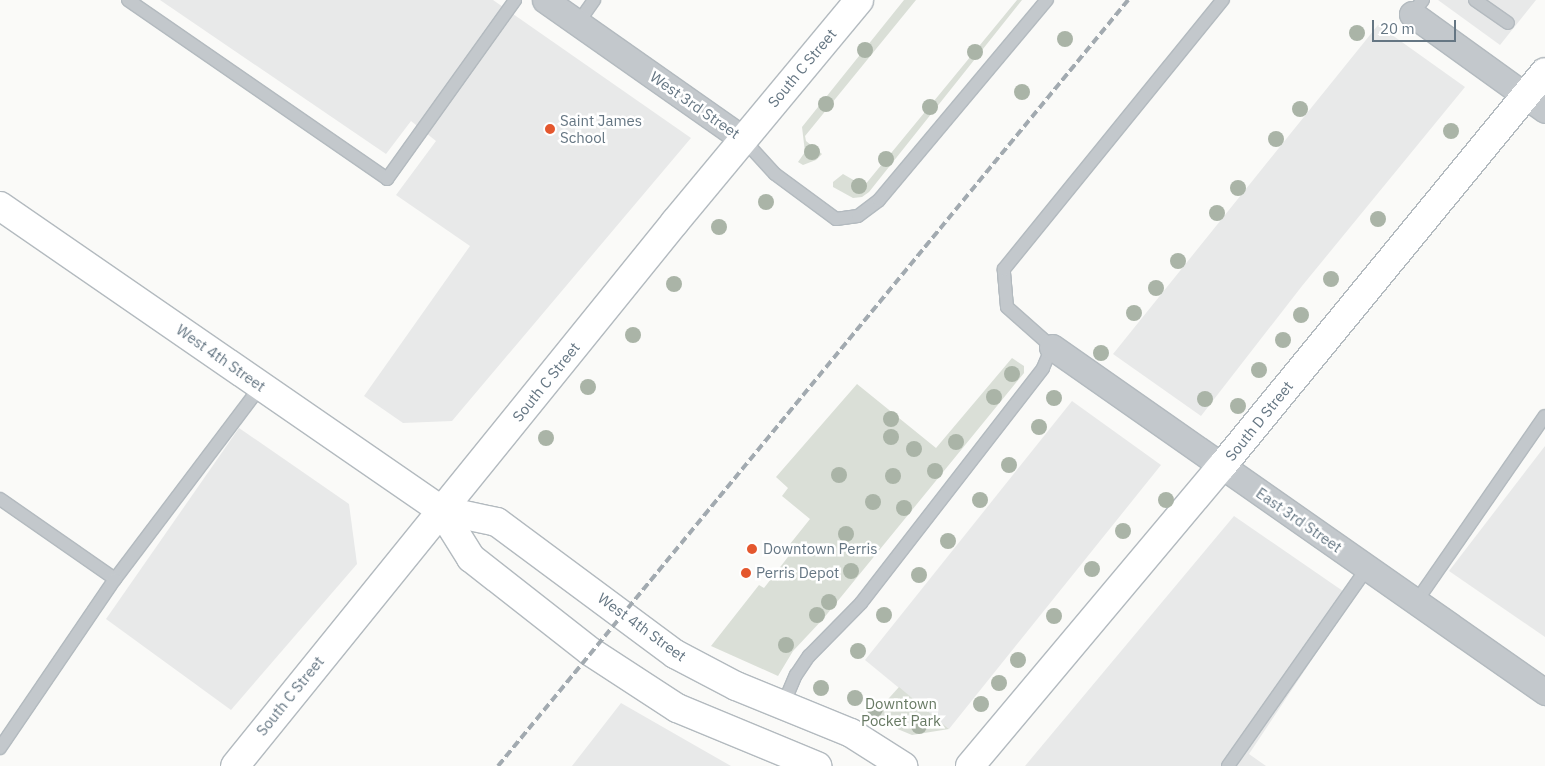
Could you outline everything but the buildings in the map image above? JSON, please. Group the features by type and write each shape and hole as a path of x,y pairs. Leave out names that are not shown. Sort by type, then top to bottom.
{"main road":[{"name":"South C Street","path":"235,766 743,139 859,0"},
{"name":"South D Street","path":"970,766 1222,466 1535,103 1545,72"},
{"name":"West 4th Street","path":"0,206 441,510 497,522 675,654 736,686 851,733 903,766"},
{"name":"West 4th Street","path":"441,510 471,558 591,652 677,708 817,766"}],"street":[{"name":"West 3rd Street","path":"545,0 743,139"},
{"path":"1418,7 1535,103"},
{"name":"East 3rd Street","path":"1052,347 1545,692"}],"lane":[{"path":"128,0 387,179 515,0"},
{"path":"578,23 594,0"},
{"name":"West 3rd Street","path":"743,139 775,174 836,219 858,216 880,200 1047,0"},
{"path":"783,705 796,675 809,656 861,603 1043,368 1052,347 1007,308 1004,269 1222,0"},
{"path":"1475,0 1508,23"},
{"path":"0,748 115,579 261,386"},
{"path":"1416,602 1545,416"},
{"path":"0,499 115,579"},
{"path":"1232,765 1368,568"}],"shaded area":[{"name":"Saint James School","path":"160,0 493,0 691,138 452,421 403,423 364,396 470,246 396,195 436,141 411,121 386,154"},
{"path":"1438,0 1536,0 1500,45"},
{"path":"1378,25 1465,87 1302,286 1201,416 1113,354"},
{"path":"1072,401 1161,465 949,729 865,660"},
{"path":"239,428 349,504 357,564 231,710 106,619"},
{"path":"1545,446 1545,637 1449,571"},
{"path":"1234,516 1353,598 1249,754 1266,766 1025,766"},
{"path":"621,703 689,742 731,766 572,766"}],"green space":[{"path":"904,0 916,0 805,136 806,141 822,154 816,160 803,165 798,162 805,152 802,127"},
{"path":"1017,0 1022,0 869,192 862,197 853,198 833,187 833,182 843,174 864,186"},
{"path":"1012,358 1024,366 1024,373 823,619 793,651 778,676 711,646 759,585 764,588 791,553 786,549 810,519 782,496 788,488 776,477 857,384 936,448"},
{"name":"Downtown Pocket Park","path":"899,687 949,729 912,735 871,718"}],"railway":[{"path":"498,766 1128,0"}],"place":[{"name":"Saint James School","path":"550,129"},
{"name":"Downtown Perris","path":"752,549"},
{"name":"Perris Depot","path":"746,573"}]}
